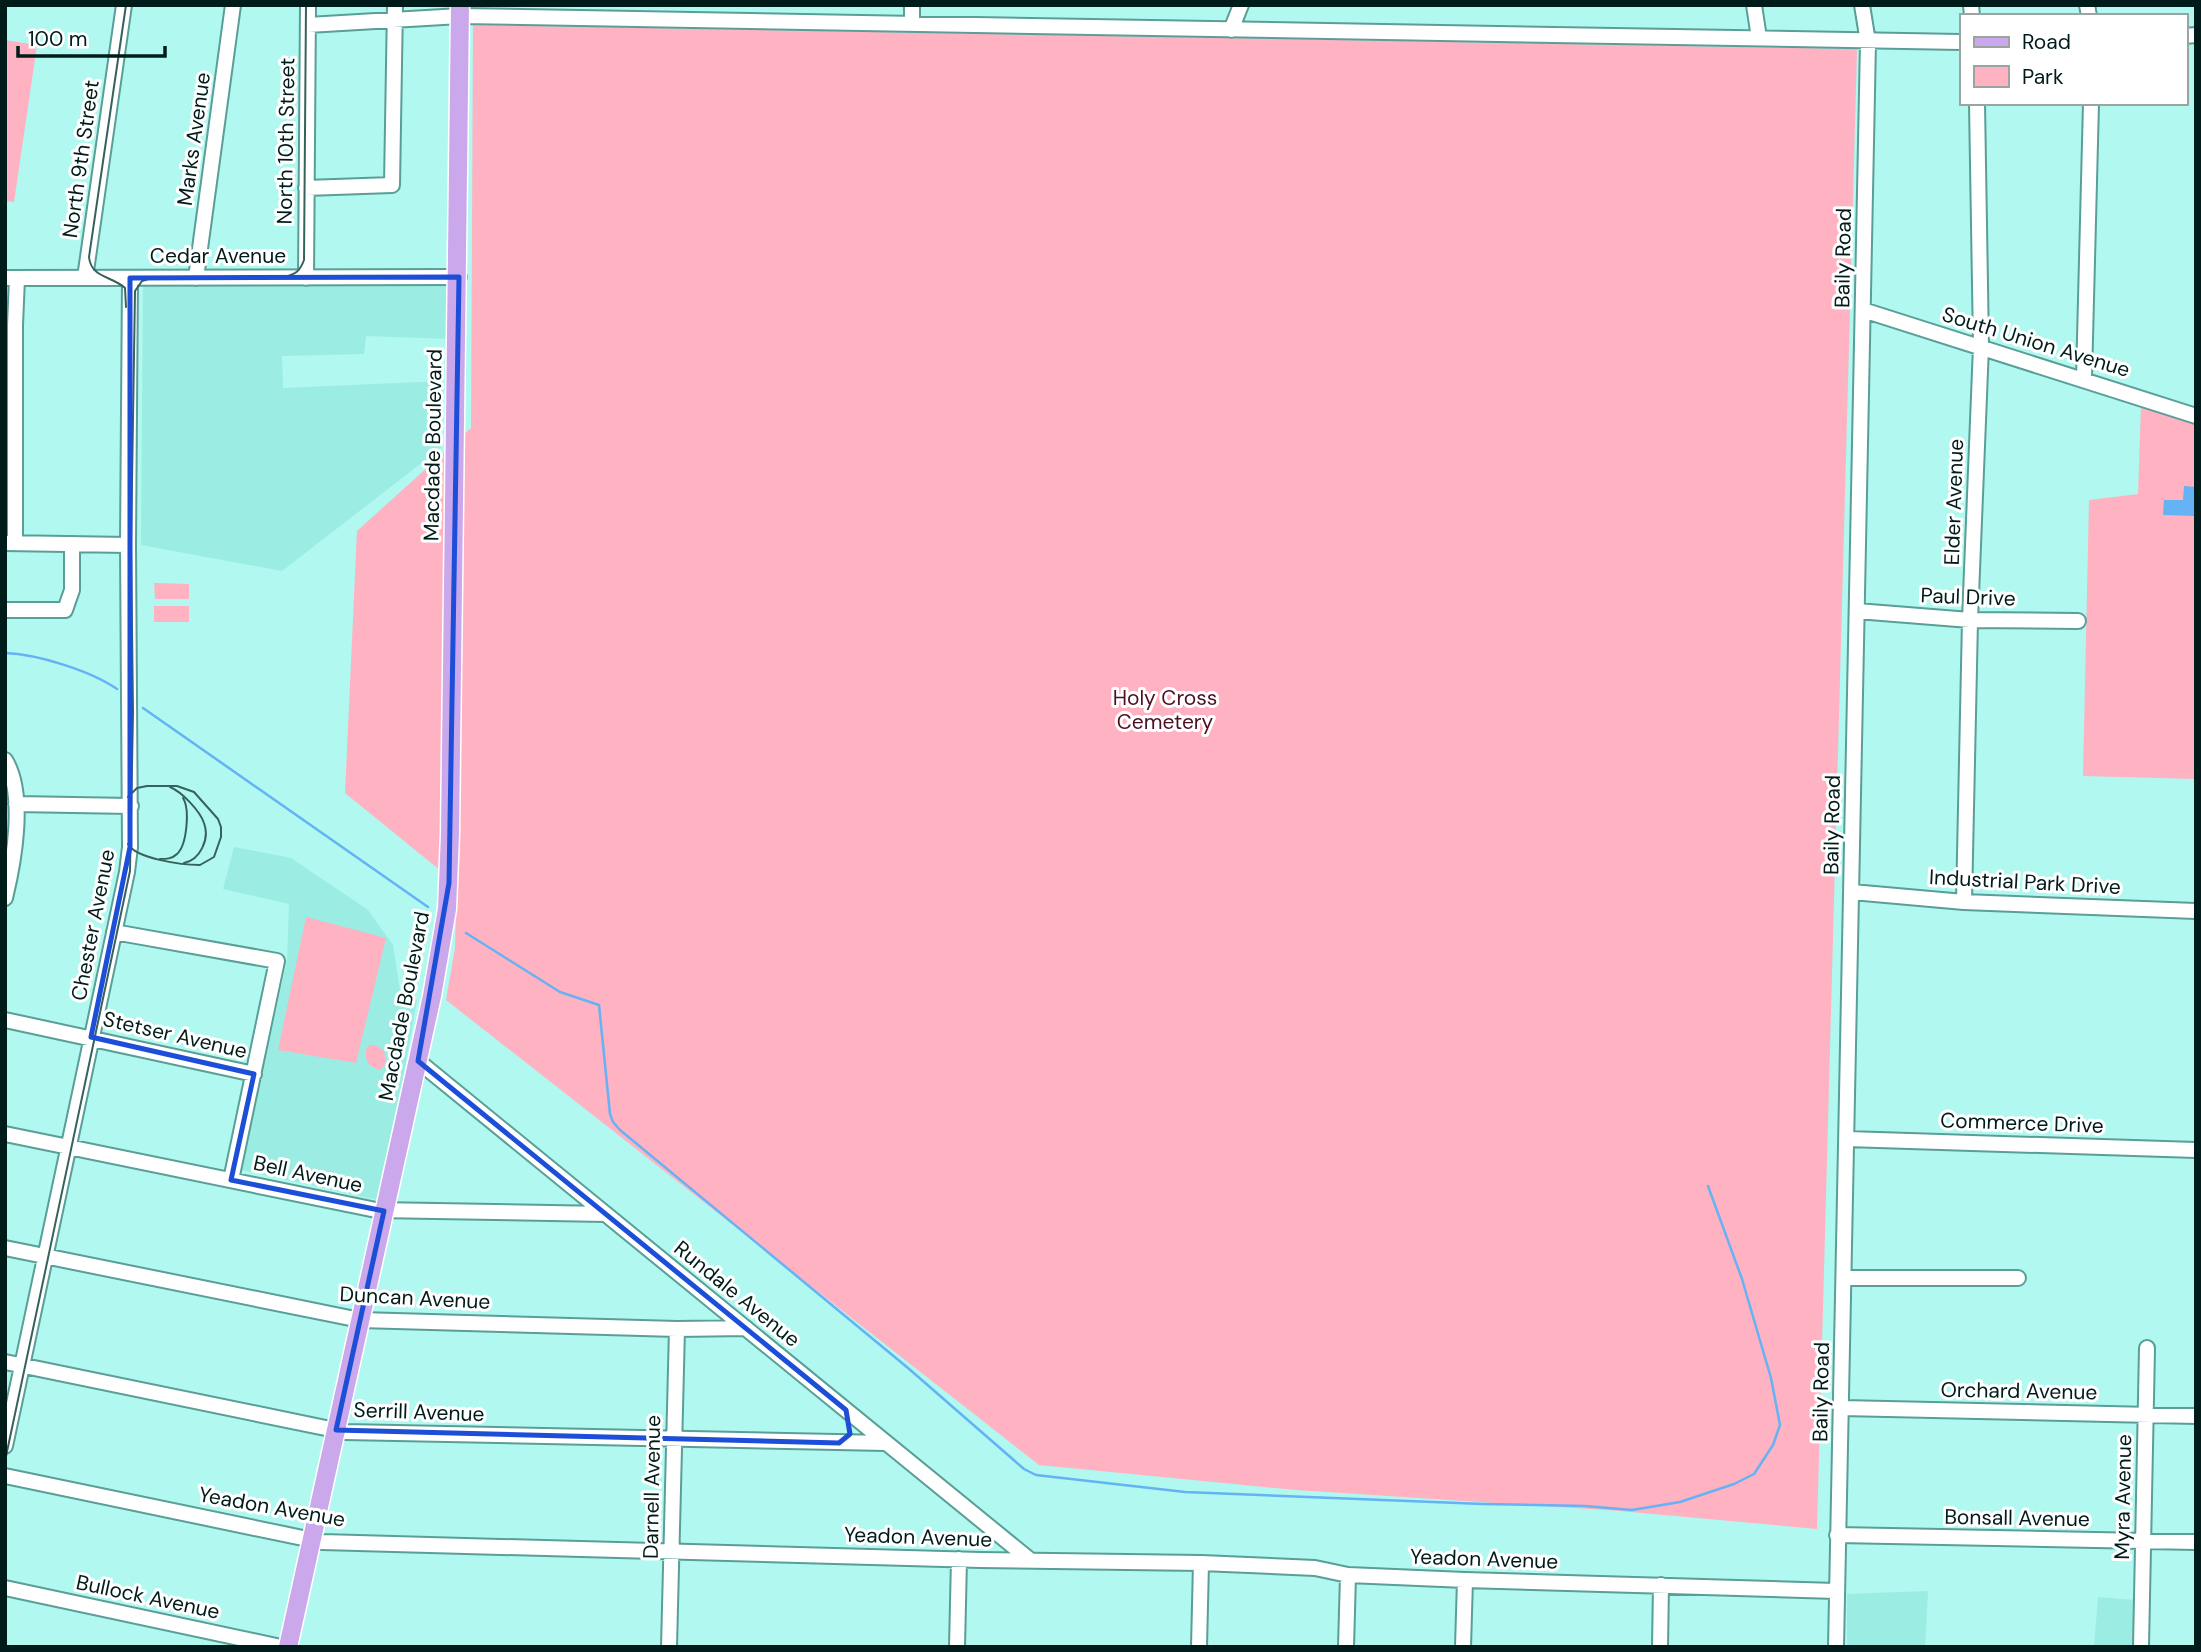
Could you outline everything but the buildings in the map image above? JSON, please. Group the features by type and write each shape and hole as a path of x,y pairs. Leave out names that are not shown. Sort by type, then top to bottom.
{"main road":[{"name":"Macdade Boulevard","path":"288,1647 441,952 449,883 460,11"}],"street":[{"name":"North 9th Street","path":"85,278 124,5"},
{"name":"Marks Avenue","path":"196,277 233,5"},
{"name":"North 10th Street","path":"306,278 308,5"},
{"path":"912,5 912,24"},
{"path":"1231,30 1241,5"},
{"path":"1754,5 1759,38"},
{"name":"Baily Road","path":"1836,1647 1868,42 1862,5"},
{"path":"308,25 395,13 460,11 912,24 1960,42"},
{"path":"306,188 392,185 395,13"},
{"name":"Elder Avenue","path":"1964,902 1970,620 1981,346 1977,105"},
{"path":"2084,379 2091,105"},
{"name":"Cedar Avenue","path":"11,278 291,275 306,278 458,277"},
{"path":"11,278 15,325 10,542 128,545"},
{"name":"Chester Avenue","path":"5,1446 127,872 130,847 130,278"},
{"name":"South Union Avenue","path":"1863,310 2196,416"},
{"path":"5,610 65,610 72,590 72,544"},
{"name":"Paul Drive","path":"1857,611 1970,620 2078,621"},
{"path":"5,760 12,774 16,804 5,898"},
{"path":"16,804 131,806"},
{"name":"Industrial Park Drive","path":"1852,892 1964,902 2196,911"},
{"path":"114,932 277,961 231,1180"},
{"name":"Stetser Avenue","path":"5,1020 254,1074"},
{"name":"Rundale Avenue","path":"418,1061 1030,1560"},
{"name":"Bell Avenue","path":"5,1134 385,1210 606,1214"},
{"name":"Commerce Drive","path":"1847,1139 2196,1150"},
{"name":"Duncan Avenue","path":"5,1248 360,1320 677,1329 746,1328"},
{"path":"1844,1278 2018,1278"},
{"name":"Darnell Avenue","path":"669,1647 677,1329"},
{"name":"Myra Avenue","path":"2141,1647 2147,1348"},
{"name":"Serrill Avenue","path":"5,1362 336,1430 886,1443"},
{"name":"Orchard Avenue","path":"1842,1408 2196,1416"},
{"path":"839,1443 846,1440 851,1431 851,1420 846,1410"},
{"name":"Yeadon Avenue","path":"5,1476 322,1542 979,1560 1201,1563 1315,1568 1348,1575 1836,1591"},
{"path":"979,1560 989,1557 996,1549 997,1541 992,1530"},
{"name":"Bonsall Avenue","path":"1837,1535 2196,1542"},
{"path":"957,1647 958,1559"},
{"path":"1199,1647 1201,1563"},
{"path":"1346,1647 1348,1575"},
{"path":"1463,1647 1465,1580"},
{"path":"1660,1647 1661,1585"},
{"name":"Bullock Avenue","path":"5,1588 281,1647"}],"highlighted area":[{"path":"459,277 449,883 418,1061 846,1410 850,1434 839,1443 336,1430 384,1211 231,1180 254,1074 91,1037 130,847 130,278"}],"shaded area":[{"path":"455,278 452,339 366,336 364,354 282,356 283,388 443,381 441,448 282,571 141,545 143,286"},
{"path":"234,847 291,858 368,910 393,945 400,991 417,1000 377,1200 241,1170 287,961 289,904 223,889"},
{"path":"1928,1591 1925,1647 1847,1647 1847,1594"},
{"path":"2098,1597 2135,1600 2133,1647 2094,1647"}],"green space":[{"name":"Holy Cross Cemetery","path":"473,25 1857,49 1817,1529 1620,1511 1296,1490 1039,1465 446,1000 455,948 457,884 345,793 357,531 471,428"},
{"path":"5,40 37,45 14,202 5,201"},
{"path":"2141,406 2196,421 2196,779 2083,776 2089,500 2138,494"},
{"path":"154,583 189,584 189,599 155,599"},
{"path":"154,606 189,606 189,622 154,622"},
{"path":"306,917 386,938 356,1063 278,1050"},
{"path":"370,1045 384,1051 386,1063 380,1070 370,1065 367,1060 366,1049"}],"water":[{"path":"2184,486 2196,487 2196,516 2163,515 2164,500 2183,500"}],"waterway":[{"path":"5,653 63,665 93,676 117,689"},
{"path":"143,708 428,907"},
{"path":"466,933 560,992 599,1005 610,1114 620,1130 908,1368 1024,1469 1036,1475 1185,1492 1585,1506 1632,1510 1680,1502 1734,1484 1754,1474 1773,1445 1780,1425 1771,1378 1742,1279 1708,1186"}],"tram line":[{"path":"126,5 89,257 98,273 125,288 126,307"},
{"path":"5,1461 130,871 135,291 142,281 152,278 285,277 301,267 304,260 306,5"},
{"path":"128,797 137,788 177,786 194,792 218,819 221,827 221,837 214,857 200,865 150,857 140,854 128,844"},
{"path":"170,787 195,808 206,829 205,842 199,853 184,863"},
{"path":"160,859 175,856 183,843 187,818 183,798"}]}
